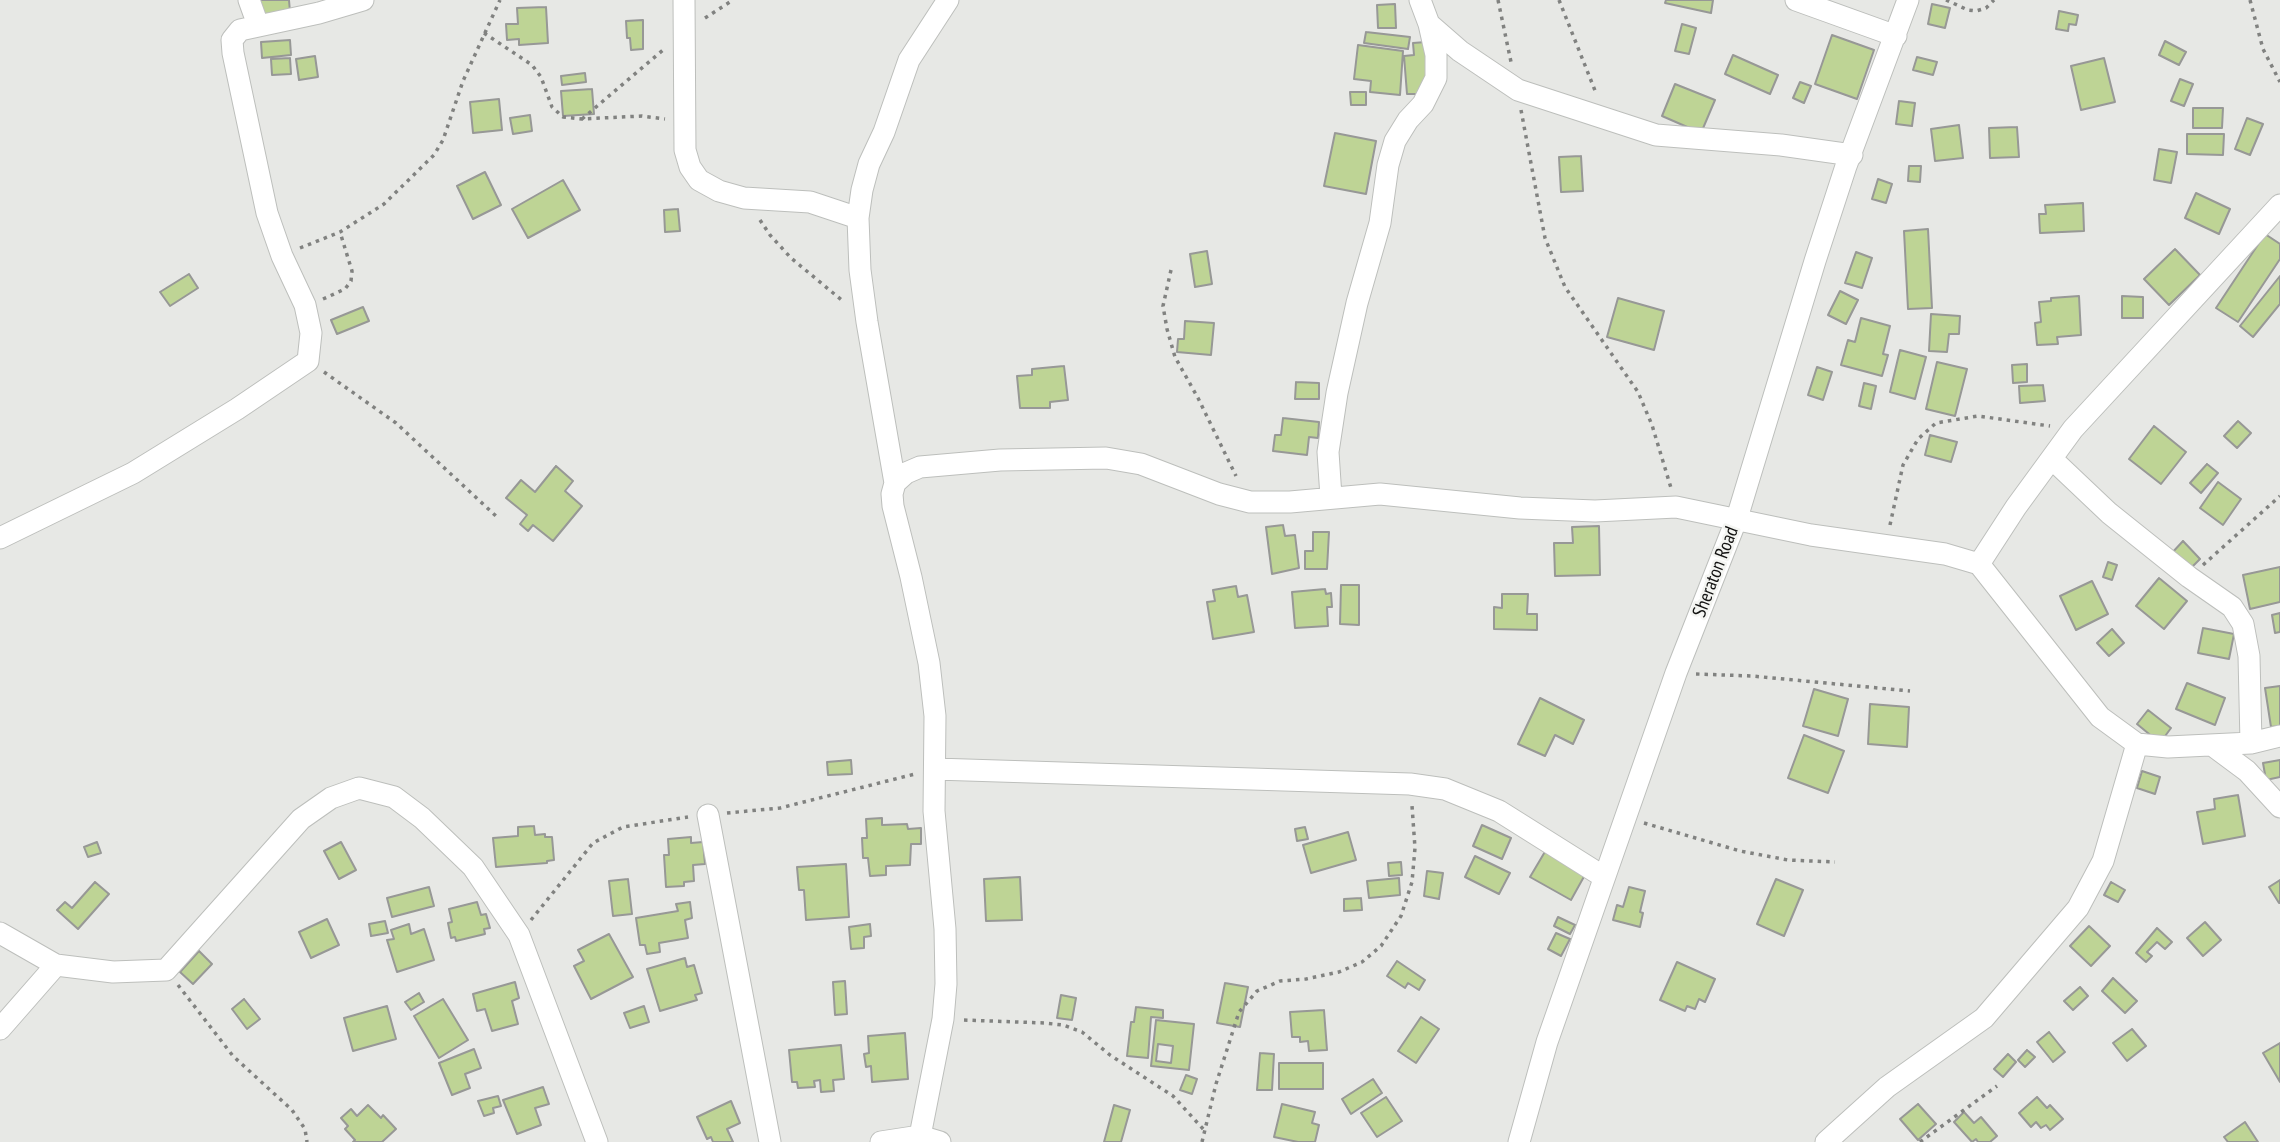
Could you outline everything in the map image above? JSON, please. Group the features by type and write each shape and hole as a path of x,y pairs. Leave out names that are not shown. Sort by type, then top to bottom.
{"street":[{"path":"249,0 258,25"},
{"path":"0,538 133,473 237,409 308,361 311,333 305,305 282,256 267,213 232,40 240,30 319,13 363,0"},
{"path":"684,0 685,150 690,167 699,180 719,191 744,198 810,202 859,218"},
{"path":"881,1142 930,1139 946,984 946,929 935,822 935,716 929,663 911,577 892,506 895,483 867,322 860,270 859,218 862,190 869,164 884,132 909,60 948,0"},
{"path":"1331,497 1328,452 1337,393 1357,303 1380,223 1388,165 1395,141 1408,120 1423,104 1436,78 1436,55 1420,0"},
{"path":"1797,0 1896,36"},
{"name":"Sheraton Road","path":"1519,1142 1546,1042 1676,673 1737,518 1815,261 1908,0"},
{"path":"1429,24 1460,51 1518,90 1562,106 1656,135 1782,145 1852,155"},
{"path":"1979,564 2016,507 2073,429 2280,205"},
{"path":"895,483 906,473 920,467 1000,460 1106,458 1140,464 1219,494 1250,502 1290,502 1380,494 1520,508 1595,511 1676,507 1811,535 1945,554 1979,564 2100,717 2137,744 2168,747 2251,743 2280,736"},
{"path":"2052,459 2109,513 2189,577 2232,607 2243,624 2249,656 2251,743"},
{"path":"1825,1142 1887,1087 1950,1045 1984,1018 2078,908 2103,861 2137,744"},
{"path":"2212,745 2247,771 2280,807"},
{"path":"935,769 1410,785 1445,789 1499,811 1604,877"},
{"path":"0,933 56,965 113,972 166,970 301,819 331,798 359,788 394,797 422,818 473,867 519,935 597,1142"},
{"path":"708,815 770,1142"},
{"path":"0,1030 56,965"}],"path":[{"path":"282,256 340,232 384,204 434,155 443,140 463,81 500,0"},
{"path":"582,119 685,30 733,0"},
{"path":"1497,0 1518,90 1545,238 1565,287 1637,392 1652,425 1676,507"},
{"path":"1559,0 1606,118"},
{"path":"1946,0 1976,11 1986,8 1994,0"},
{"path":"2250,0 2263,49 2280,82"},
{"path":"484,33 532,65 541,76 552,107 563,117 582,119 642,116 662,118 685,127"},
{"path":"744,198 770,235 791,258 867,322"},
{"path":"305,305 345,289 351,281 352,271 340,232"},
{"path":"1171,270 1163,306 1175,357 1250,502"},
{"path":"308,361 396,423 497,517"},
{"path":"1886,546 1903,465 1919,439 1936,423 1978,416 2073,429"},
{"path":"2189,577 2280,496"},
{"path":"1676,673 1752,676 1910,691"},
{"path":"1202,1142 1216,1084 1239,1012 1258,991 1280,981 1339,972 1362,962 1381,946 1401,916 1412,882 1414,859 1410,785"},
{"path":"1625,819 1740,851 1788,860 1835,862"},
{"path":"166,970 233,1056 292,1110 305,1129 307,1142"},
{"path":"943,1019 1044,1023 1082,1032 1110,1055 1173,1096 1205,1131"},
{"path":"1920,1142 1997,1086"}],"building":[{"path":"257,0 289,0 290,12 259,15"},
{"path":"1666,0 1713,0 1711,13 1665,3"},
{"path":"1395,4 1396,28 1378,28 1377,5"},
{"path":"1932,4 1950,8 1945,28 1928,24"},
{"path":"546,7 548,43 519,45 519,39 507,40 506,24 518,24 517,8"},
{"path":"2059,11 2078,15 2076,25 2069,24 2068,31 2056,29"},
{"path":"643,20 643,49 631,50 626,21"},
{"path":"1682,24 1696,28 1689,54 1675,51"},
{"path":"1366,32 1410,37 1408,49 1364,43"},
{"path":"1832,35 1874,50 1857,99 1815,84"},
{"path":"290,40 291,55 262,58 261,42"},
{"path":"2165,41 2186,52 2179,65 2159,55"},
{"path":"1426,42 1430,94 1407,94 1404,56 1414,55 1413,43"},
{"path":"1358,45 1403,51 1400,95 1370,92 1371,81 1354,79"},
{"path":"1733,55 1778,75 1770,94 1725,74"},
{"path":"315,56 318,77 299,80 296,59"},
{"path":"1917,57 1937,62 1933,75 1913,70"},
{"path":"290,58 291,74 272,75 271,59"},
{"path":"2104,58 2115,102 2081,110 2071,66"},
{"path":"585,73 586,82 562,85 561,76"},
{"path":"2180,79 2193,84 2184,106 2171,101"},
{"path":"1800,82 1811,86 1804,103 1793,98"},
{"path":"1675,84 1715,100 1701,133 1662,116"},
{"path":"592,89 594,114 563,116 561,91"},
{"path":"1350,92 1366,92 1366,105 1351,105"},
{"path":"499,99 502,130 473,133 470,102"},
{"path":"1899,101 1915,103 1912,126 1896,124"},
{"path":"2193,108 2223,108 2222,128 2193,128"},
{"path":"530,115 532,131 513,134 510,118"},
{"path":"2247,118 2263,124 2250,155 2235,149"},
{"path":"1959,125 1963,158 1935,161 1931,129"},
{"path":"2017,127 2019,157 1990,158 1989,128"},
{"path":"1335,133 1376,141 1366,194 1324,186"},
{"path":"2187,134 2224,134 2223,155 2187,154"},
{"path":"2159,149 2177,152 2171,183 2154,180"},
{"path":"1581,156 1583,191 1561,192 1559,157"},
{"path":"1909,166 1921,166 1920,182 1908,181"},
{"path":"485,172 501,205 473,219 457,186"},
{"path":"1878,179 1892,184 1886,203 1872,199"},
{"path":"563,180 580,210 528,238 512,209"},
{"path":"2196,193 2230,209 2219,234 2185,218"},
{"path":"2083,203 2084,231 2040,233 2039,214 2046,214 2045,205"},
{"path":"678,209 680,231 665,232 664,210"},
{"path":"1928,229 1932,308 1908,309 1904,231"},
{"path":"2265,234 2280,244 2280,259 2238,322 2216,308"},
{"path":"2175,249 2200,275 2169,305 2144,279"},
{"path":"1207,251 1212,284 1195,287 1190,254"},
{"path":"1856,252 1872,258 1862,288 1845,283"},
{"path":"189,274 198,288 170,306 160,292"},
{"path":"2280,276 2280,304 2253,337 2240,326"},
{"path":"1840,291 1858,300 1846,324 1828,315"},
{"path":"2079,296 2081,335 2057,337 2058,344 2037,345 2035,323 2041,322 2039,302 2051,301 2051,298"},
{"path":"2122,296 2143,297 2143,318 2122,318"},
{"path":"1618,298 1664,311 1654,350 1607,337"},
{"path":"363,307 369,321 337,334 331,320"},
{"path":"1931,314 1960,316 1959,334 1949,334 1947,352 1929,351"},
{"path":"1861,318 1890,326 1883,354 1888,355 1882,376 1841,365 1848,340 1855,342"},
{"path":"1185,321 1214,323 1211,355 1177,352 1178,339 1184,339"},
{"path":"1900,350 1926,357 1915,399 1890,392"},
{"path":"1937,362 1967,369 1955,416 1926,409"},
{"path":"2027,364 2027,382 2013,383 2012,365"},
{"path":"1064,366 1068,400 1050,402 1050,408 1020,408 1017,376 1032,375 1032,369"},
{"path":"1817,367 1832,372 1823,400 1808,395"},
{"path":"1296,382 1319,383 1319,399 1295,399"},
{"path":"1864,383 1876,386 1871,409 1859,406"},
{"path":"2043,385 2045,401 2020,403 2019,386"},
{"path":"1283,418 1319,422 1318,438 1309,437 1307,455 1273,451 1275,435 1281,435"},
{"path":"2238,421 2251,433 2237,448 2224,436"},
{"path":"2154,426 2186,452 2161,484 2129,459"},
{"path":"1930,435 1957,442 1951,462 1925,455"},
{"path":"2207,464 2218,473 2201,493 2190,483"},
{"path":"556,466 573,481 565,491 582,506 553,541 533,525 528,531 520,524 527,515 506,498 521,480 535,492"},
{"path":"2218,482 2241,499 2223,525 2200,508"},
{"path":"1283,525 1285,536 1295,535 1299,568 1272,574 1266,527"},
{"path":"1599,526 1600,575 1555,576 1554,543 1573,543 1572,527"},
{"path":"1313,532 1329,532 1327,569 1305,569 1305,551 1313,551"},
{"path":"2183,541 2200,559 2188,571 2171,554"},
{"path":"2108,562 2117,565 2112,580 2103,577"},
{"path":"2280,567 2280,602 2250,609 2243,575"},
{"path":"2159,578 2187,601 2164,629 2136,606"},
{"path":"2092,581 2108,614 2076,630 2060,596"},
{"path":"1341,585 1359,585 1359,625 1340,624"},
{"path":"1236,586 1238,597 1247,595 1254,632 1213,639 1207,602 1215,601 1213,590"},
{"path":"1325,589 1326,594 1331,593 1332,607 1327,607 1328,626 1295,628 1292,592"},
{"path":"1502,594 1528,594 1527,614 1537,614 1537,630 1494,629 1494,607 1502,608"},
{"path":"2280,613 2280,632 2275,633 2272,615"},
{"path":"2203,628 2234,634 2229,659 2198,653"},
{"path":"2112,629 2124,643 2109,656 2097,643"},
{"path":"2187,683 2225,698 2215,725 2176,709"},
{"path":"2280,686 2280,726 2271,727 2265,688"},
{"path":"1814,689 1848,699 1838,736 1803,726"},
{"path":"1540,698 1584,720 1573,744 1555,735 1545,756 1518,744"},
{"path":"1870,704 1909,707 1907,747 1868,744"},
{"path":"2148,710 2171,728 2160,743 2137,724"},
{"path":"1804,735 1844,751 1828,793 1788,778"},
{"path":"851,760 852,774 828,775 827,762"},
{"path":"2280,760 2280,777 2266,780 2263,763"},
{"path":"2142,771 2160,777 2155,794 2137,788"},
{"path":"2238,795 2245,836 2203,844 2197,812 2215,809 2214,799"},
{"path":"882,818 882,825 907,824 908,829 921,828 921,844 911,844 910,865 886,866 886,875 870,876 868,858 863,858 862,838 867,838 866,819"},
{"path":"1482,825 1511,838 1502,859 1473,846"},
{"path":"534,826 535,835 545,834 545,837 552,837 554,860 547,863 496,867 493,838 518,836 518,827"},
{"path":"1305,827 1308,839 1297,841 1295,829"},
{"path":"1348,832 1356,860 1311,873 1303,845"},
{"path":"691,837 691,843 703,842 705,864 693,865 694,881 684,882 684,886 666,887 664,855 669,855 668,839"},
{"path":"97,842 101,853 88,857 84,847"},
{"path":"341,842 356,870 339,879 324,851"},
{"path":"1546,850 1586,873 1571,900 1530,877"},
{"path":"1475,856 1510,873 1499,894 1465,877"},
{"path":"1401,862 1402,875 1389,876 1388,863"},
{"path":"846,864 849,917 806,920 804,890 799,890 797,867"},
{"path":"1427,871 1443,873 1439,899 1424,896"},
{"path":"1020,877 1022,920 986,921 984,879"},
{"path":"1399,878 1400,895 1369,898 1367,881"},
{"path":"628,879 632,914 613,916 609,881"},
{"path":"1776,879 1803,890 1784,936 1757,924"},
{"path":"2280,880 2280,903 2279,903 2269,887"},
{"path":"95,882 109,894 78,929 57,910 65,902 72,908"},
{"path":"2111,882 2125,890 2118,902 2104,895"},
{"path":"429,887 434,906 392,917 387,898"},
{"path":"1629,887 1645,891 1640,927 1613,920 1617,905 1623,907"},
{"path":"1361,898 1362,910 1344,911 1344,899"},
{"path":"477,902 481,915 486,914 490,928 484,929 485,934 456,941 455,937 451,938 449,909"},
{"path":"690,902 692,918 685,920 688,938 659,943 660,952 647,954 645,945 640,945 636,918 678,911 676,904"},
{"path":"1558,917 1575,925 1570,934 1554,926"},
{"path":"327,919 339,945 311,958 299,932"},
{"path":"385,921 388,933 371,936 369,924"},
{"path":"2205,922 2221,940 2203,956 2187,938"},
{"path":"409,924 411,934 424,929 434,960 397,972 387,940 394,939 391,930"},
{"path":"870,924 871,936 864,937 864,948 851,949 849,927"},
{"path":"2089,926 2110,946 2091,966 2070,946"},
{"path":"2157,928 2172,942 2165,949 2157,942 2147,952 2152,956 2146,962 2136,953"},
{"path":"1556,933 1570,939 1561,956 1548,949"},
{"path":"609,934 633,977 591,999 574,966 584,961 578,950"},
{"path":"199,951 212,964 193,984 180,972"},
{"path":"685,958 687,967 694,965 702,993 695,995 697,1000 660,1011 647,969"},
{"path":"1397,961 1425,980 1419,990 1408,983 1405,988 1387,976"},
{"path":"1677,962 1715,979 1705,1002 1699,999 1695,1009 1687,1006 1685,1011 1660,1000"},
{"path":"2113,978 2137,1001 2125,1013 2102,991"},
{"path":"845,981 847,1014 835,1015 833,982"},
{"path":"515,982 519,998 512,1001 518,1024 492,1031 485,1009 477,1011 473,994"},
{"path":"1225,983 1248,987 1240,1027 1217,1023"},
{"path":"2080,987 2088,996 2073,1010 2064,1001"},
{"path":"419,993 424,1002 411,1010 405,1002"},
{"path":"1061,995 1076,998 1072,1020 1057,1018"},
{"path":"244,999 260,1019 247,1029 232,1009"},
{"path":"443,999 468,1040 439,1058 414,1016"},
{"path":"387,1006 396,1039 353,1051 344,1018"},
{"path":"644,1006 649,1022 630,1028 624,1013"},
{"path":"1136,1007 1163,1010 1163,1018 1151,1017 1148,1058 1127,1056 1131,1022 1134,1022"},
{"path":"1324,1010 1327,1050 1309,1051 1308,1041 1300,1042 1300,1037 1292,1037 1290,1012"},
{"path":"1421,1017 1439,1029 1416,1063 1398,1051"},
{"path":"1156,1020 1194,1024 1189,1070 1151,1066","holes":["1158,1044 1173,1046 1171,1063 1156,1061"]},
{"path":"2132,1029 2146,1046 2127,1061 2113,1043"},
{"path":"2049,1032 2065,1052 2053,1062 2037,1042"},
{"path":"905,1033 908,1079 872,1082 871,1066 866,1067 864,1054 869,1053 868,1036"},
{"path":"2280,1043 2280,1082 2263,1053"},
{"path":"841,1045 844,1079 833,1080 834,1091 821,1092 820,1080 814,1081 815,1087 798,1088 797,1082 792,1082 789,1050"},
{"path":"474,1049 481,1068 465,1074 470,1088 452,1095 439,1063"},
{"path":"2027,1050 2035,1057 2025,1067 2018,1060"},
{"path":"1260,1053 1274,1054 1272,1090 1257,1090"},
{"path":"2008,1054 2016,1062 2003,1077 1994,1069"},
{"path":"1279,1063 1323,1063 1323,1089 1279,1089"},
{"path":"1186,1075 1197,1079 1192,1094 1180,1090"},
{"path":"1373,1079 1382,1093 1351,1114 1342,1099"},
{"path":"543,1087 549,1104 535,1108 541,1125 517,1134 503,1100"},
{"path":"498,1096 501,1106 493,1108 494,1113 484,1116 478,1101"},
{"path":"1386,1097 1402,1121 1377,1137 1361,1113"},
{"path":"2037,1097 2047,1108 2050,1105 2063,1119 2050,1130 2046,1125 2041,1128 2036,1122 2031,1127 2019,1113"},
{"path":"731,1101 740,1123 727,1129 733,1142 713,1142 711,1137 707,1139 697,1117"},
{"path":"1282,1104 1315,1112 1312,1123 1319,1125 1315,1142 1274,1137"},
{"path":"1918,1104 1936,1124 1918,1140 1900,1119"},
{"path":"368,1105 381,1118 383,1115 396,1129 382,1142 353,1142 355,1140 345,1129 348,1126 341,1118 351,1109 357,1116"},
{"path":"1114,1105 1130,1110 1121,1142 1104,1142"},
{"path":"1964,1112 1974,1123 1981,1117 1997,1136 1990,1142 1978,1142 1976,1139 1972,1142 1954,1122"},
{"path":"2245,1122 2258,1142 2228,1142 2224,1137"}]}
